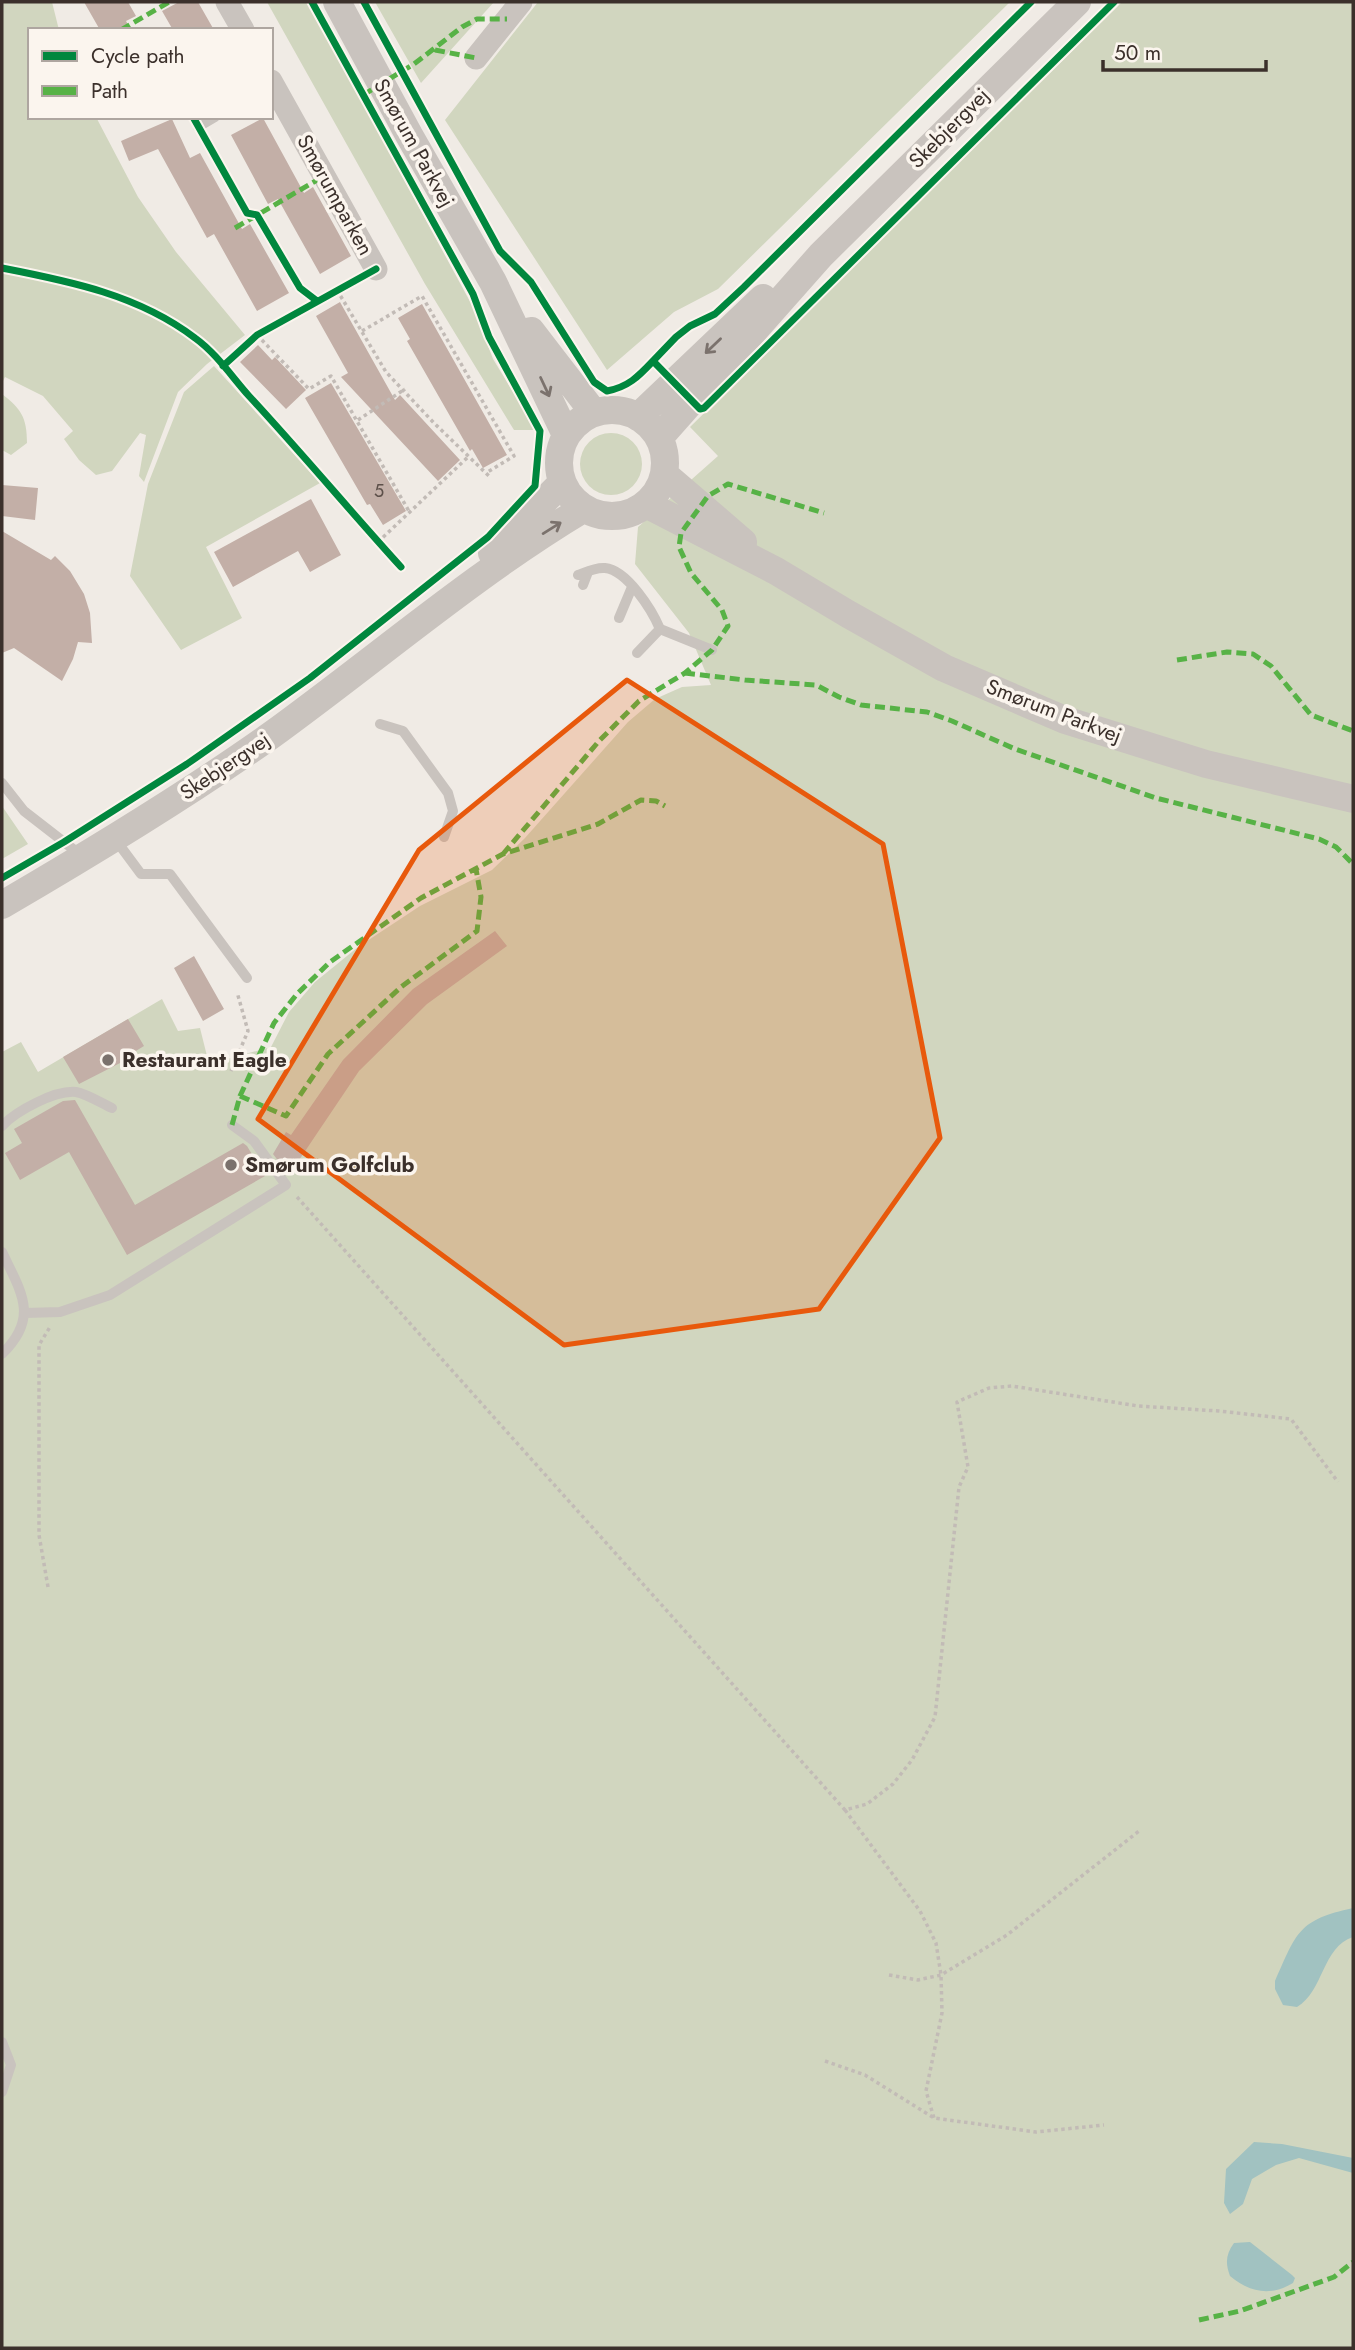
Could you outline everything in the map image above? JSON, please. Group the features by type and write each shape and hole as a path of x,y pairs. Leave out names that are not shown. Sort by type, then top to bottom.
{"street":[{"path":"227,2 242,28"},
{"name":"Smørum Parkvej","path":"337,2 493,282 566,435"},
{"path":"476,58 521,2"},
{"name":"Skebjergvej","path":"659,438 821,255 1077,2"},
{"name":"Smørumparken","path":"273,86 376,270"},
{"name":"Skebjergvej","path":"638,417 758,302 821,255"},
{"name":"Smørum Parkvej","path":"493,282 594,413"},
{"path":"617,410 638,417 650,426 659,438 665,455 664,474 658,490 646,504 632,513 616,517 583,509 570,498 562,483 559,458 566,435 574,425 594,413 617,410"},
{"name":"Smørum Parkvej","path":"664,474 776,571"},
{"name":"Skebjergvej","path":"436,610 562,483"},
{"name":"Smørum Parkvej","path":"646,504 776,571 944,668 1065,720 1206,765 1353,799"},
{"name":"Skebjergvej","path":"2,905 115,839 268,737 436,610 533,540 583,509"}],"lane":[{"path":"198,127 212,119"},
{"path":"583,577 602,567 614,570 651,609 660,629 712,650"},
{"path":"619,618 632,587"},
{"path":"637,653 660,629"},
{"path":"380,724 403,731 448,793 453,811 444,837"},
{"path":"2,783 24,811 84,857"},
{"path":"115,839 141,874 170,874 247,978"},
{"path":"2,1126 9,1118 52,1096 76,1092 112,1108"},
{"path":"25,1313 60,1312 110,1295 286,1185 254,1140 232,1125"},
{"path":"2,1252 21,1292 25,1313 22,1331 2,1354"},
{"path":"2,2042 11,2065 2,2092"}],"path":[{"path":"327,295 376,270"},
{"path":"337,290 387,372 434,423 491,478"},
{"path":"362,331 422,296 514,456 486,473"},
{"path":"248,342 269,328"},
{"path":"257,335 309,389 331,376 411,513"},
{"path":"358,420 405,389"},
{"path":"378,542 469,456"},
{"path":"369,532 386,551"},
{"path":"231,1071 248,1031 240,996 233,985"},
{"path":"286,1185 845,1810 920,1911 936,1943 942,1975 942,2013 926,2091 934,2118"},
{"path":"48,1587 39,1535 39,1345 60,1312"},
{"path":"845,1810 867,1804 892,1784 912,1760 935,1717 959,1487 968,1467 957,1402 989,1388 1012,1386 1138,1406 1291,1419 1338,1482"},
{"path":"888,1976 918,1980 942,1975 1007,1935 1139,1831"},
{"path":"825,2061 865,2075 934,2118 1036,2132 1104,2125"}],"highlighted area":[{"path":"627,680 883,844 940,1138 819,1309 564,1345 258,1119 419,850"}],"green space":[{"path":"2,2 52,2 58,28 28,28 28,119 97,119 138,197 176,252 245,335 207,364 178,392 144,482 139,476 146,435 140,433 112,471 96,475 79,460 64,439 73,431 43,396 5,377 2,383"},
{"path":"267,2 308,2 474,309 493,359 536,430 514,430 425,284"},
{"path":"375,2 494,2 421,83"},
{"path":"538,2 1010,2 718,289 674,312 607,370 445,120"},
{"path":"1122,2 1353,2 1353,2348 2,2348 2,1052 21,1042 38,1072 162,999 178,1031 200,1028 209,1064 271,1047 289,1012 315,982 358,947 420,906 492,870 525,838 628,722 655,699 682,687 711,685 689,633 635,564 638,527 718,456 690,427"},
{"path":"214,366 320,483 206,547 242,618 181,650 130,576 148,484 184,392"},
{"path":"2,394 18,409 26,426 27,443 11,455 2,450"},
{"path":"605,433 617,433 633,442 640,452 640,476 633,486 617,495 605,495 594,490 585,481 580,470 580,458 585,447 594,438"},
{"path":"2,806 28,844 2,859"}],"water":[{"path":"1353,1908 1353,1937 1335,1950 1306,2000 1297,2007 1283,2005 1275,1989 1275,1981 1295,1940 1310,1923"},
{"path":"1254,2142 1282,2144 1353,2158 1353,2173 1299,2158 1276,2165 1252,2179 1243,2204 1230,2214 1224,2203 1226,2169"},
{"path":"1250,2242 1292,2275 1295,2278 1293,2283 1276,2290 1260,2291 1245,2286 1230,2276 1227,2259 1231,2247 1234,2243"}],"building":[{"path":"84,2 128,2 136,16 126,21 130,28 99,28"},
{"path":"179,2 198,2 213,28 172,28 162,11"},
{"path":"172,119 190,158 200,153 242,229 250,224 289,293 257,311 214,234 207,238 158,149 129,161 121,141"},
{"path":"264,119 304,193 313,187 351,256 320,274 278,199 268,204 231,135"},
{"path":"340,302 395,400 400,395 460,460 438,481 341,377 348,373 316,316"},
{"path":"422,304 507,455 483,468 472,449 470,451 407,341 410,339 398,318"},
{"path":"258,345 272,360 275,357 306,390 286,409 240,362"},
{"path":"331,383 406,511 383,525 370,504 367,505 305,398"},
{"path":"2,485 38,488 35,520 2,516"},
{"path":"311,499 341,555 310,572 298,551 233,587 214,552"},
{"path":"2,531 51,560 55,556 70,571 84,594 90,613 92,643 78,642 62,681 14,648 2,653"},
{"path":"495,931 507,946 427,1004 359,1071 289,1175 273,1154 286,1132 291,1135 343,1060 413,989"},
{"path":"194,956 224,1009 203,1021 174,968"},
{"path":"128,1019 144,1046 121,1060 122,1062 79,1084 63,1057"},
{"name":"Smørum Golfclub","path":"75,1100 135,1205 243,1143 265,1176 127,1255 69,1152 20,1180 5,1153 22,1143 14,1129 63,1101"}],"marked path":[{"path":"124,28 169,2"},
{"path":"363,95 414,64 462,27 477,19 507,19"},
{"path":"435,50 476,58"},
{"path":"235,228 324,176"},
{"path":"503,854 599,741 639,701 685,673 712,650 728,626 722,610 691,573 679,547 681,533 708,496 728,484 824,513"},
{"path":"1177,660 1227,652 1253,654 1271,666 1311,715 1353,731"},
{"path":"685,673 816,685 861,705 927,712 1015,749 1156,798 1319,839 1336,847 1353,864"},
{"path":"232,1125 240,1096 274,1023 297,994 330,962 421,898 503,854 598,824 641,800 656,801 665,806"},
{"path":"240,1096 286,1116 328,1054 401,987 477,931 481,897 476,869"},
{"path":"1199,2320 1240,2311 1334,2277 1353,2262"}],"cycle path":[{"path":"2,878 187,764 310,678 488,537 535,486 540,431 489,337 473,294 312,2"},
{"path":"364,2 500,251 531,282 594,382 607,391 621,387 653,361 700,409 1114,2"},
{"path":"653,361 676,337 690,326 715,314 744,287 1031,2"},
{"path":"194,119 247,213 257,215 300,288 317,301"},
{"path":"2,268 53,278 127,300 173,323 195,338 217,358 401,567"},
{"path":"223,366 257,335 376,269"}],"place":[{"name":"Restaurant Eagle","path":"108,1060"},
{"name":"Smørum Golfclub","path":"231,1165"}]}
